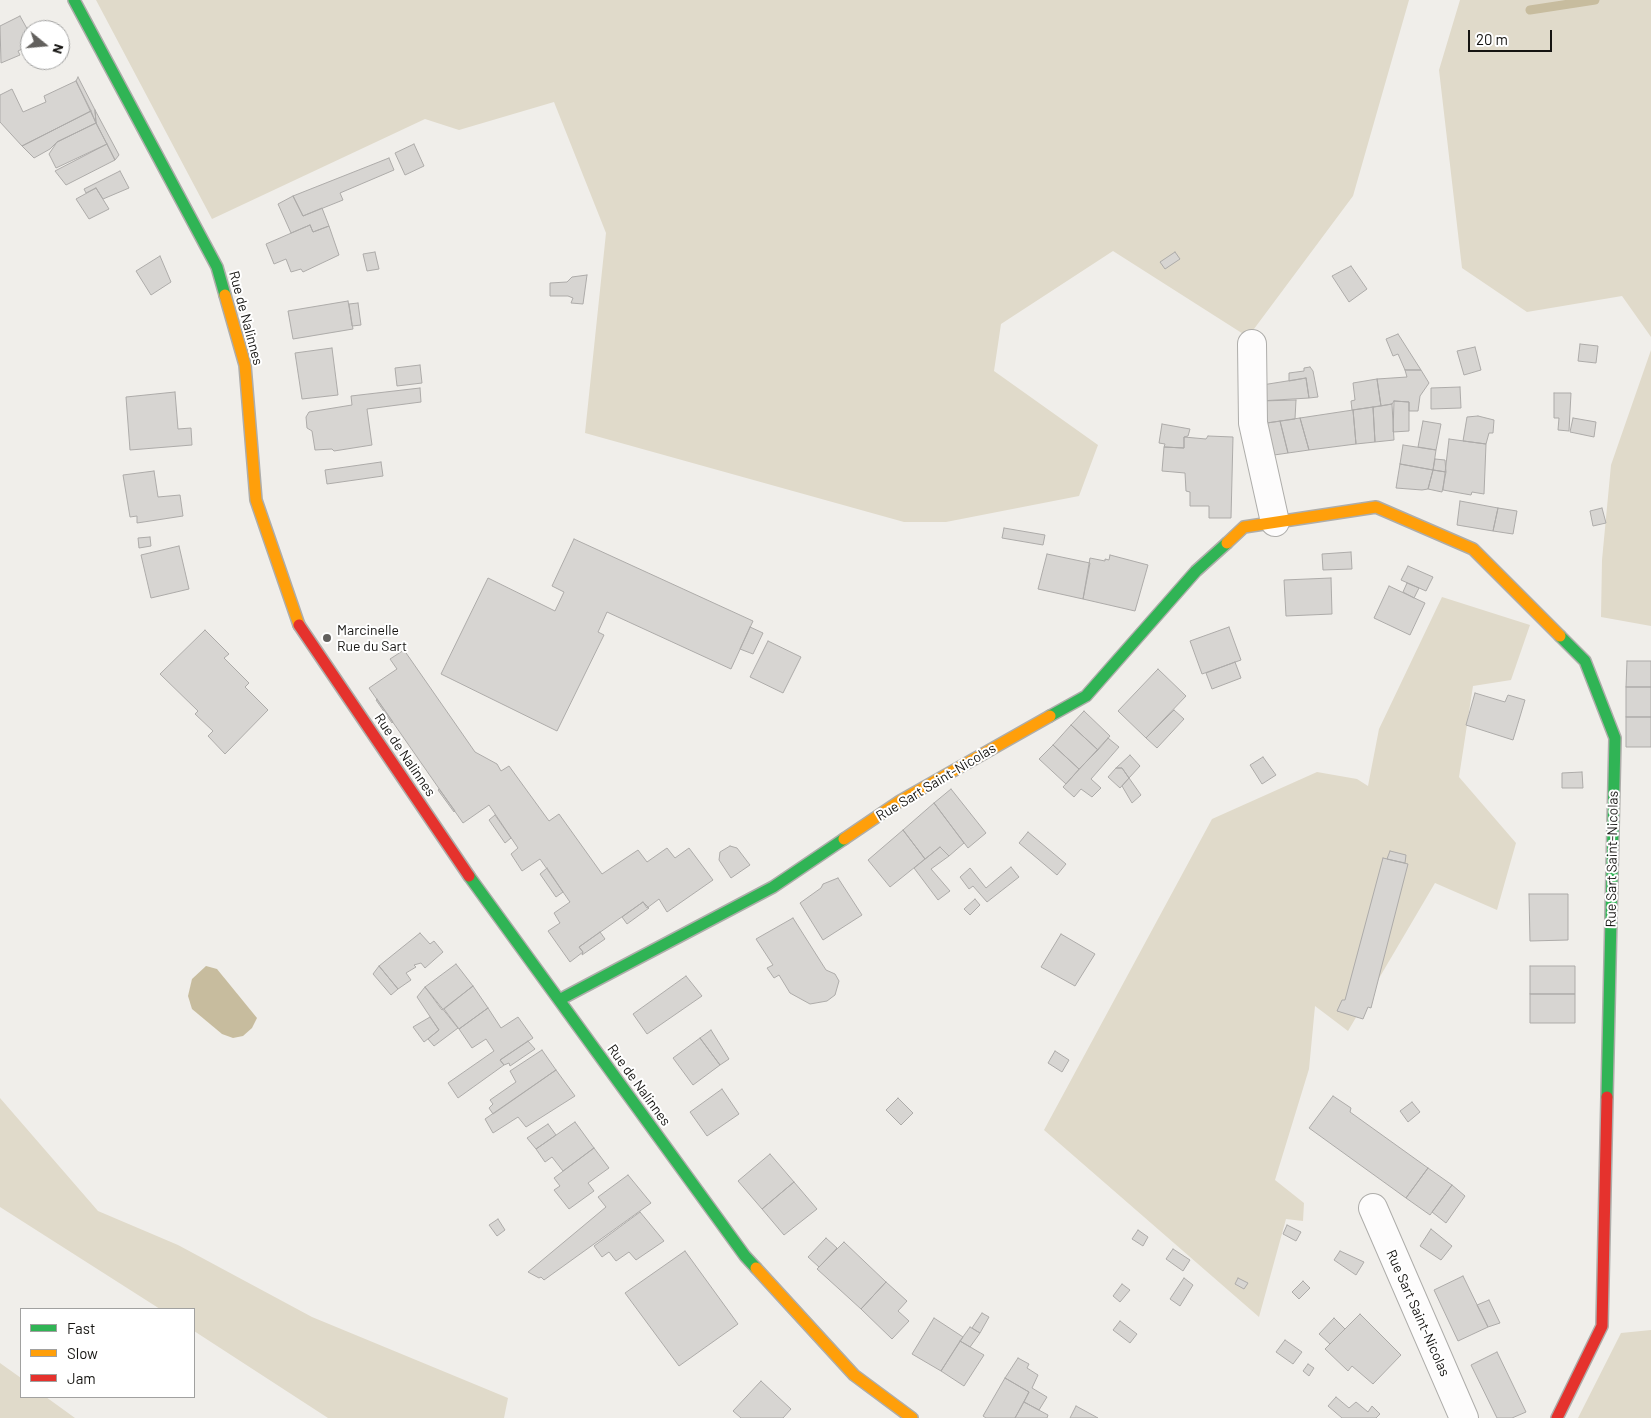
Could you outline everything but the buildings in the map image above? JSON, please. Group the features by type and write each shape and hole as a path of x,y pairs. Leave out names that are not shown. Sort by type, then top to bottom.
{"street":[{"name":"Rue de Nalinnes","path":"74,0 218,268 245,365 256,500 300,627 479,890 745,1256 854,1375 912,1418"},
{"path":"1252,344 1253,423 1275,522"},
{"name":"Rue Sart Saint-Nicolas","path":"559,1000 773,887 900,801 1086,696 1202,565 1244,527 1376,507 1473,549 1585,662 1615,738 1602,1326 1557,1418"},
{"name":"Rue Sart Saint-Nicolas","path":"1373,1208 1464,1418"}],"shaded area":[{"path":"96,0 1409,0 1353,196 1248,337 1113,251 1001,324 994,371 1098,445 1079,496 946,522 904,522 585,433 606,233 554,102 459,130 425,119 212,219"},
{"path":"1460,0 1651,0 1651,337 1622,296 1527,312 1462,268 1439,70"},
{"path":"1651,350 1651,626 1601,617 1602,560 1611,465"},
{"path":"1442,597 1530,625 1511,680 1473,686 1459,777 1516,843 1497,910 1435,883 1348,1031 1315,1006 1309,1069 1275,1180 1304,1203 1303,1221 1286,1219 1259,1317 1044,1130 1212,819 1317,772 1357,779 1368,786 1379,729"},
{"path":"206,966 217,969 257,1018 252,1028 243,1036 233,1038 222,1034 192,1009 188,996 192,979"},
{"path":"0,1098 98,1211 178,1245 312,1317 508,1398 504,1418 328,1418 195,1332 195,1308 158,1308 0,1207"},
{"path":"1651,1330 1651,1418 1578,1418 1621,1333"},
{"path":"0,1363 20,1377 20,1398 47,1398 75,1418 0,1418"}],"waterway":[{"path":"1530,10 1595,0"}],"traffic: fast":[{"path":"74,0 217,267 225,295"},
{"path":"1050,716 1086,696 1196,571 1227,543"},
{"path":"1560,636 1585,661 1615,738 1607,1097"},
{"path":"559,1000 773,887 844,839"},
{"path":"469,876 745,1256 756,1268"}],"traffic: slow":[{"path":"225,295 245,365 256,500 299,625"},
{"path":"1227,543 1244,527 1376,507 1473,549 1560,636"},
{"path":"844,839 900,801 1050,716"},
{"path":"756,1268 854,1375 912,1418"}],"traffic: jam":[{"path":"299,625 469,876"},
{"path":"1557,1418 1602,1326 1607,1097"}],"place":[{"name":"Marcinelle Rue du Sart","path":"327,638"}]}
